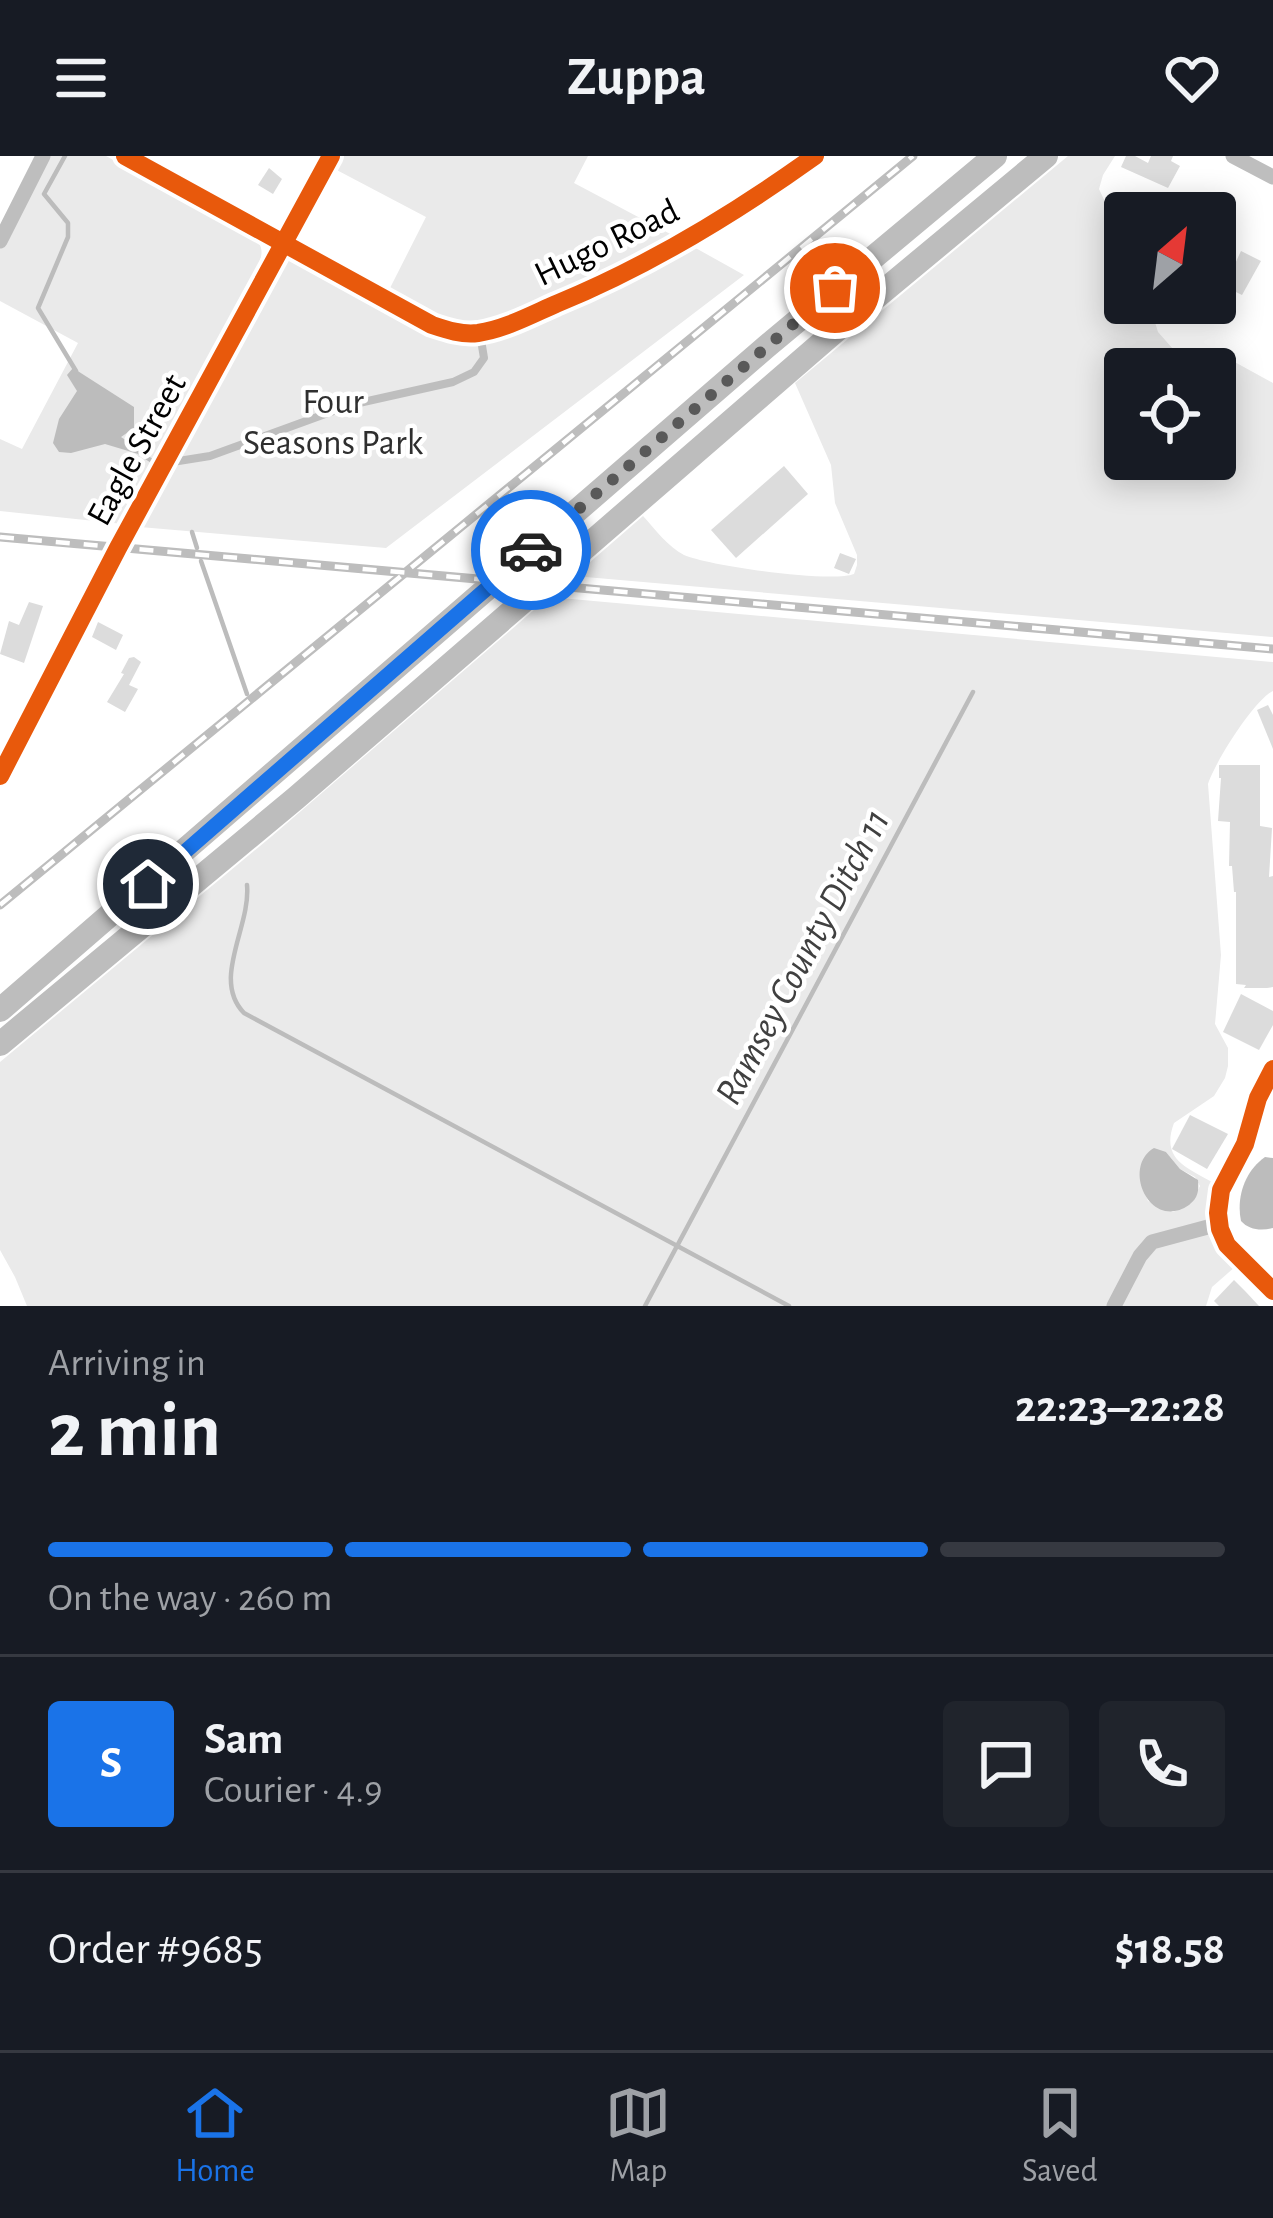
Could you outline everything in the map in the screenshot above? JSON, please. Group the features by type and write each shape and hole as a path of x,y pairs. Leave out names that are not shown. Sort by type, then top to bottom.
{"main road":[{"path":"0,1010 783,332 995,156"},
{"path":"0,1044 265,824 839,328 1046,156"}],"street":[{"path":"0,241 43,156"},
{"path":"124,156 432,325 480,333"},
{"name":"Eagle Street","path":"2,768 332,156"},
{"name":"Hugo Road","path":"480,333 501,328 594,276 699,233 815,156"},
{"path":"1233,156 1273,176"},
{"path":"1273,1069 1218,1204 1219,1224 1230,1249 1273,1291"},
{"path":"1114,1306 1152,1242 1219,1224"}],"lane":[{"path":"165,463 210,456 350,406 453,382 474,371 484,358 480,333"}],"green space":[{"name":"Four Seasons Park","path":"49,156 106,156 248,233 261,249 259,263 123,524 0,511 0,439 22,449 78,343 0,301 0,248"},
{"name":"Four Seasons Park","path":"337,156 588,156 574,183 676,237 518,315 484,323 439,318 388,292 426,217 331,167"},
{"path":"1068,156 1115,156 1099,189 1104,200 1104,324 1156,324 1172,348 1104,348 1104,480 1236,480 1236,363 1273,383 1273,637 574,576 643,516 673,547 698,559 797,575 854,574 857,555 835,503 831,465 795,383"},
{"name":"Four Seasons Park","path":"692,246 744,275 386,548 140,527 284,259 452,339"},
{"path":"549,597 1273,662 1273,691 1236,733 1208,784 1221,955 1215,1024 1228,1048 1228,1066 1214,1096 1174,1123 1171,1136 1179,1161 1216,1184 1207,1220 1159,1233 1109,1306 27,1306 0,1250 0,1062","holes":["1166,1152 1180,1169 1195,1177 1200,1186 1191,1203 1173,1212 1148,1201 1141,1183"]},
{"path":"1209,1233 1236,1266 1212,1287 1206,1306 1120,1306 1153,1247"}],"shaded area":[{"path":"73,368 134,407 134,428 121,437 145,456 105,444 59,452 53,443 59,419 77,391 67,375"},
{"path":"1154,1148 1166,1152 1198,1180 1197,1194 1189,1205 1162,1210 1144,1194 1140,1169"},
{"path":"1265,1157 1273,1158 1273,1228 1260,1229 1241,1221 1240,1203 1247,1177"}],"building":[{"path":"1126,156 1148,163 1151,156 1173,156 1171,161 1180,166 1168,188 1121,167"},
{"path":"269,168 282,179 273,194 258,185"},
{"path":"1241,251 1261,261 1242,295 1236,292 1236,262"},
{"path":"784,466 808,494 736,558 711,530"},
{"path":"840,553 856,559 849,574 834,568"},
{"path":"29,602 43,606 24,663 0,654 9,621 19,625"},
{"path":"98,622 123,635 116,650 92,637"},
{"path":"129,658 141,662 129,685 138,689 125,712 107,702"},
{"path":"1268,705 1273,715 1273,749 1257,710"},
{"path":"1219,765 1260,765 1260,826 1272,828 1273,987 1236,984 1236,892 1229,866 1230,822 1218,821"},
{"path":"1241,994 1273,1011 1273,1025 1259,1050 1223,1032"},
{"path":"1190,1115 1228,1134 1207,1169 1172,1149"},
{"path":"1234,1280 1259,1306 1219,1306 1214,1301"}],"waterway":[{"path":"65,156 44,194 68,223 68,237 38,308 76,371"},
{"path":"140,453 155,463"},
{"path":"192,532 197,548"},
{"path":"201,561 247,694"},
{"name":"Ramsey County Ditch 11","path":"645,1306 973,692"},
{"name":"Ramsey County Ditch 11","path":"247,885 231,985 244,1013 789,1306"}],"railway":[{"path":"0,905 913,156"},
{"path":"0,537 1273,649"}],"cycle path":[{"path":"125,156 432,325 472,333 518,321 657,256 815,156"},
{"path":"0,776 331,156"},
{"path":"1273,1069 1258,1098 1245,1144 1221,1190 1218,1213 1227,1245 1273,1291"}],"way so far":[{"path":"531,550 835,288"}],"route":[{"path":"148,884 531,550"}]}
